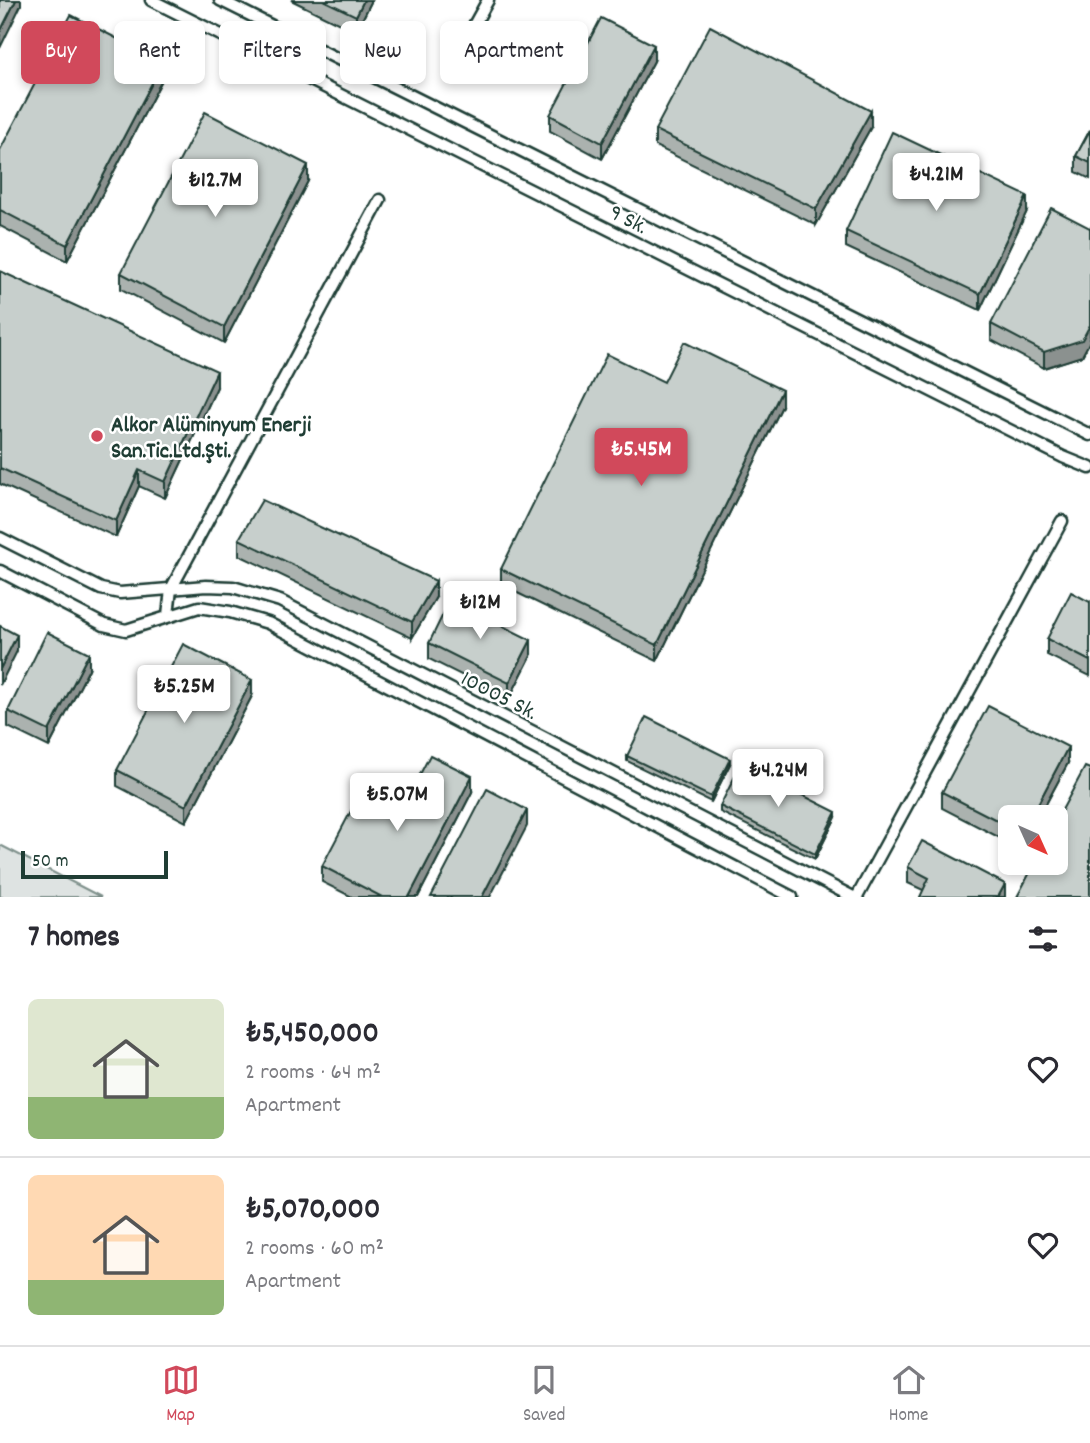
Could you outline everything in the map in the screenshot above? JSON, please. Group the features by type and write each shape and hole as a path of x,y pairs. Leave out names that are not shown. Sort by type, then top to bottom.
{"lane":[{"name":"9 Sk.","path":"151,0 1063,457 1090,468"},
{"name":"9 Sk.","path":"220,0 1090,435"},
{"path":"476,21 488,0"},
{"path":"167,615 171,589 380,200"},
{"path":"855,897 1062,521"},
{"name":"10005 Sk.","path":"0,538 101,589 120,593 233,587 280,601 855,897"},
{"name":"10005 Sk.","path":"0,571 104,625 126,630 199,607 230,612 268,623 792,897"}],"shaded area":[{"path":"0,845 101,897 0,897"}],"building":[{"path":"0,0 16,0 0,32"},
{"path":"323,0 364,0 356,16"},
{"path":"71,15 83,21 68,21"},
{"path":"601,18 654,45 602,143 550,115 566,84 588,84 588,43"},
{"path":"710,26 871,111 816,209 655,130"},
{"path":"100,30 114,37 114,84 151,84 67,245 0,210 0,150 35,84 100,84"},
{"path":"205,112 308,165 224,327 121,273"},
{"path":"1090,130 1090,163 1076,156"},
{"path":"892,132 1027,196 980,294 846,231"},
{"path":"1051,208 1090,228 1090,325 1082,340 1044,352 991,324"},
{"name":"Alkor Alüminyum Enerji San.Tic.Ltd.Şti.","path":"0,271 217,371 165,482 139,470 116,521 0,468"},
{"path":"684,342 782,390 657,645 501,569 607,354 664,382"},
{"path":"262,500 436,581 412,622 239,539"},
{"path":"1071,592 1090,602 1090,661 1047,639"},
{"path":"450,600 531,640 509,683 429,643"},
{"path":"0,626 17,635 0,669"},
{"path":"47,632 89,653 49,731 8,711"},
{"path":"183,644 252,680 186,806 117,770"},
{"path":"988,706 1068,747 1037,805 998,805 998,821 942,792"},
{"path":"646,717 730,759 711,797 627,756"},
{"path":"430,755 472,776 409,897 382,897 322,866 362,790 401,811"},
{"path":"741,764 836,812 815,854 720,806"},
{"path":"1085,767 1090,769 1090,897 1017,897 1029,875 1068,875 1068,805 1065,805"},
{"path":"487,789 527,810 482,897 431,897"},
{"path":"922,841 1005,884 998,897 920,897 929,878 908,867"}],"place":[{"name":"Alkor Alüminyum Enerji San.Tic.Ltd.Şti.","path":"97,436"}]}
